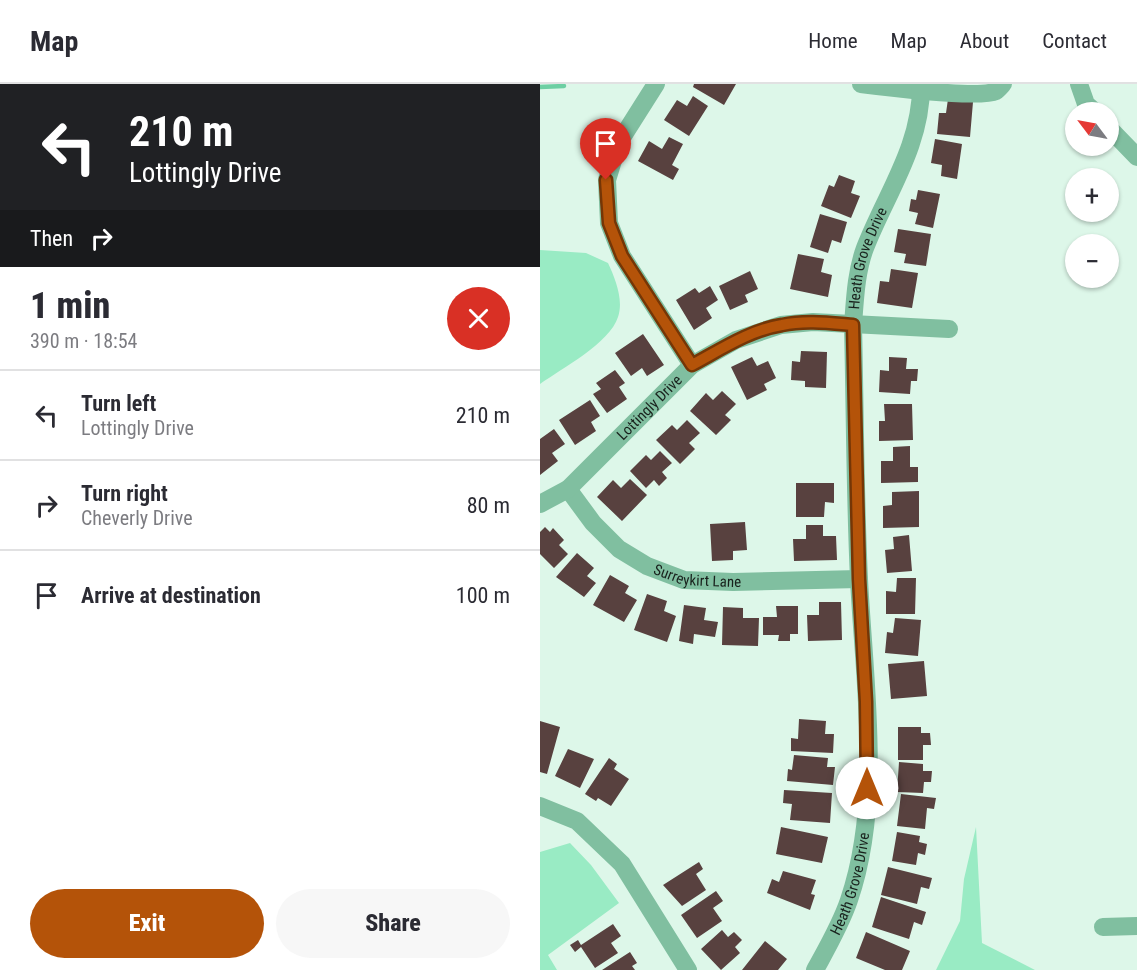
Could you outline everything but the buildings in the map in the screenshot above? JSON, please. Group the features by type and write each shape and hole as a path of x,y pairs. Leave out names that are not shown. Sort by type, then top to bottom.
{"street":[{"path":"656,84 618,144 606,180 609,223 622,256 692,365"},
{"path":"861,84 984,93 997,91 1003,84"},
{"path":"1079,84 1085,102"},
{"name":"Heath Grove Drive","path":"815,970 849,901 859,862 867,810 866,702 859,579 853,325 856,284 864,249 915,132 921,87"},
{"path":"1119,138 1137,157"},
{"name":"Lottingly Drive","path":"540,504 568,489 692,365 736,340 781,325 813,322 949,329"},
{"name":"Surreykirt Lane","path":"568,489 593,523 619,549 647,566 684,580 733,582 859,579"},
{"path":"540,806 577,821 622,864 688,970"},
{"path":"1103,927 1137,926"}],"green space":[{"path":"540,250 586,253 608,263 616,282 620,310 613,327 595,346 540,384"},
{"path":"976,827 982,943 1035,970 936,970 960,921 964,879"},
{"path":"570,843 591,865 619,903 548,955 557,970 540,970 540,852"}],"waterway":[{"path":"540,87 564,86"}],"route":[{"path":"606,180 609,223 622,256 692,365 736,340 781,325 813,322 853,325 867,788"}]}
